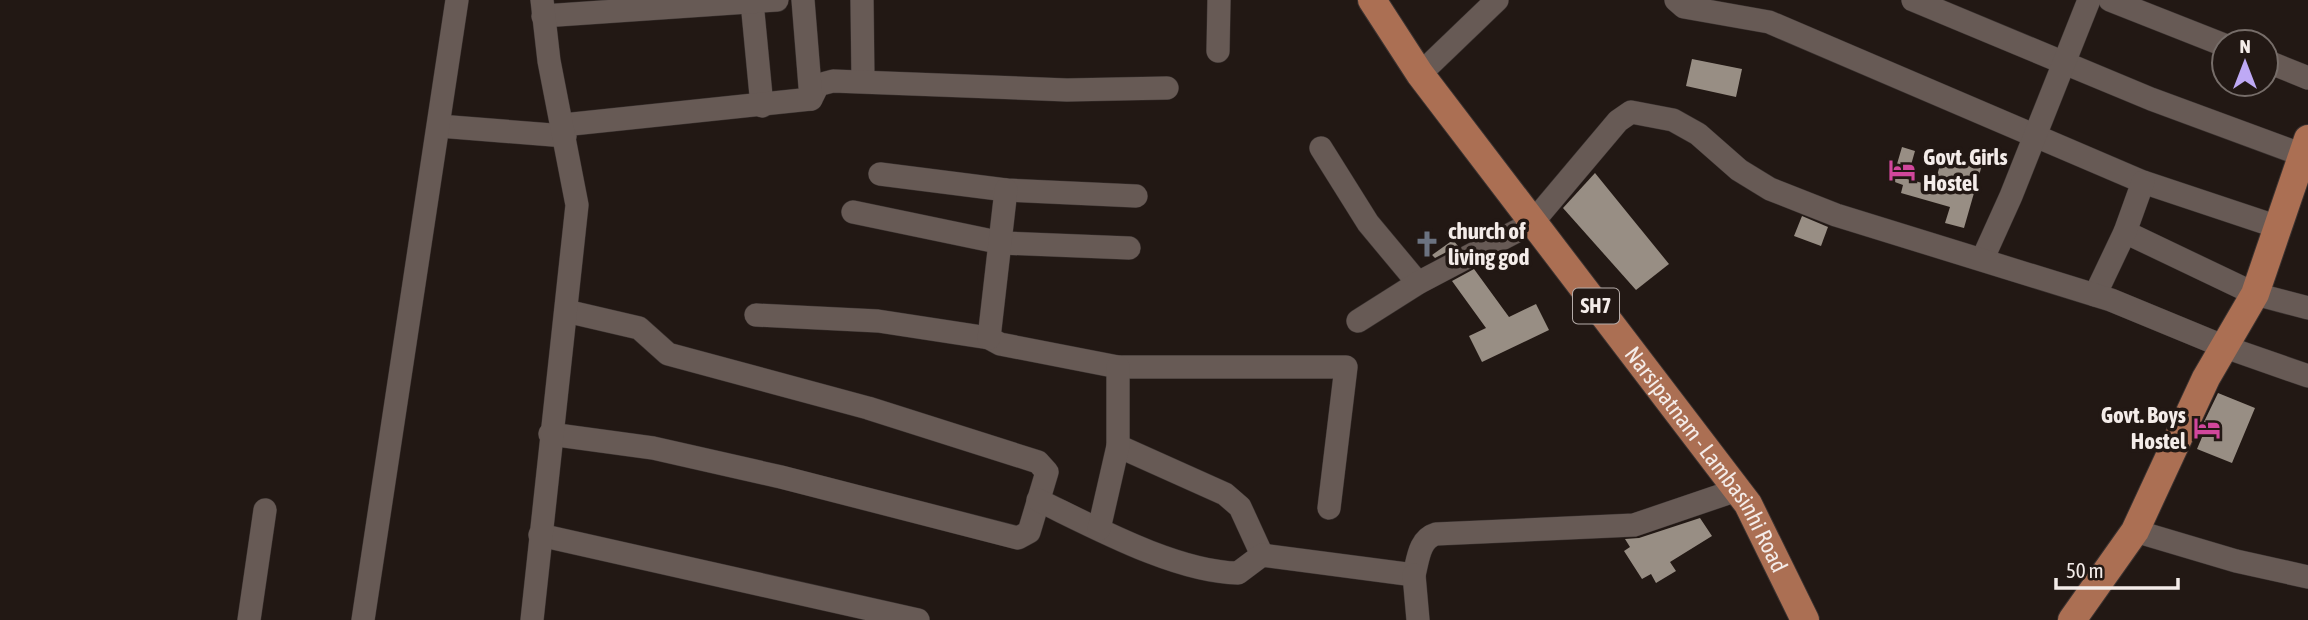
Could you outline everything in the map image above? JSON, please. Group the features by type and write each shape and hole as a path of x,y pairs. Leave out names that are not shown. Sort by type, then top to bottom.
{"main road":[{"name":"Narsipatnam - Lambasinhi Road","path":"1372,0 1420,74 1748,504 1805,620"},
{"path":"2072,620 2135,531 2206,378 2255,295 2306,150"}],"street":[{"path":"363,620 457,0"},
{"path":"532,620 550,434 577,205 553,85 543,8 777,0"},
{"path":"803,0 811,99"},
{"path":"862,0 863,80"},
{"path":"1218,51 1219,0"},
{"path":"1420,74 1497,0"},
{"path":"1676,0 1684,7 1769,22 2143,182 2278,227"},
{"path":"1913,0 2062,64 2306,150"},
{"path":"1983,258 2089,0"},
{"path":"2110,0 2210,39"},
{"path":"752,2 762,106"},
{"path":"2280,67 2308,78"},
{"path":"439,126 564,131 694,110 762,106 811,99 822,83 863,80 1067,90 1167,88"},
{"path":"1358,321 1418,283 1532,223 1618,121 1631,112 1682,124 1739,170 1770,189 1836,215 1983,258 2095,295 2308,376"},
{"path":"1321,148 1368,223 1418,283"},
{"path":"880,174 1006,190 1136,196"},
{"path":"2095,295 2125,232 2143,182"},
{"path":"989,338 1006,190"},
{"path":"853,212 1002,243 1129,248"},
{"path":"2125,232 2255,295 2308,308"},
{"path":"550,434 666,451 1018,538 1028,532 1047,472 1038,462 868,408 668,354 639,328 566,311"},
{"path":"756,315 878,321 989,338 1000,344 1118,367 1346,367 1329,508"},
{"path":"1099,529 1118,446 1118,367"},
{"path":"1118,446 1225,494 1240,507 1262,555"},
{"path":"1418,620 1413,575 1422,544 1428,536 1634,525 1737,490"},
{"path":"1038,500 1099,529 1198,568 1238,573 1262,555 1413,575"},
{"path":"249,620 265,510"},
{"path":"2135,531 2236,561 2308,575"},
{"path":"540,535 918,620"}],"building":[{"path":"1692,59 1742,69 1736,97 1686,86"},
{"path":"1902,147 1915,151 1907,179 1934,186 1942,158 1962,164 1964,160 1982,165 1964,228 1945,223 1950,207 1901,193 1903,185 1892,181"},
{"path":"1595,173 1669,264 1636,290 1563,208"},
{"path":"1802,216 1828,227 1821,246 1794,236"},
{"path":"1453,240 1458,246 1435,258 1432,255"},
{"path":"1474,269 1509,317 1536,304 1549,330 1482,362 1469,336 1486,328 1452,281"},
{"name":"Govt. Boys Hostel","path":"2218,393 2255,408 2232,463 2197,449 2205,430 2201,428"},
{"path":"1700,518 1712,536 1670,562 1676,571 1656,583 1651,574 1642,579 1624,551 1630,547 1625,539 1639,538"}],"place":[{"name":"Govt. Girls Hostel","path":"1902,170"},
{"name":"church of living god","path":"1427,244"},
{"name":"Govt. Boys Hostel","path":"2207,428"}]}
